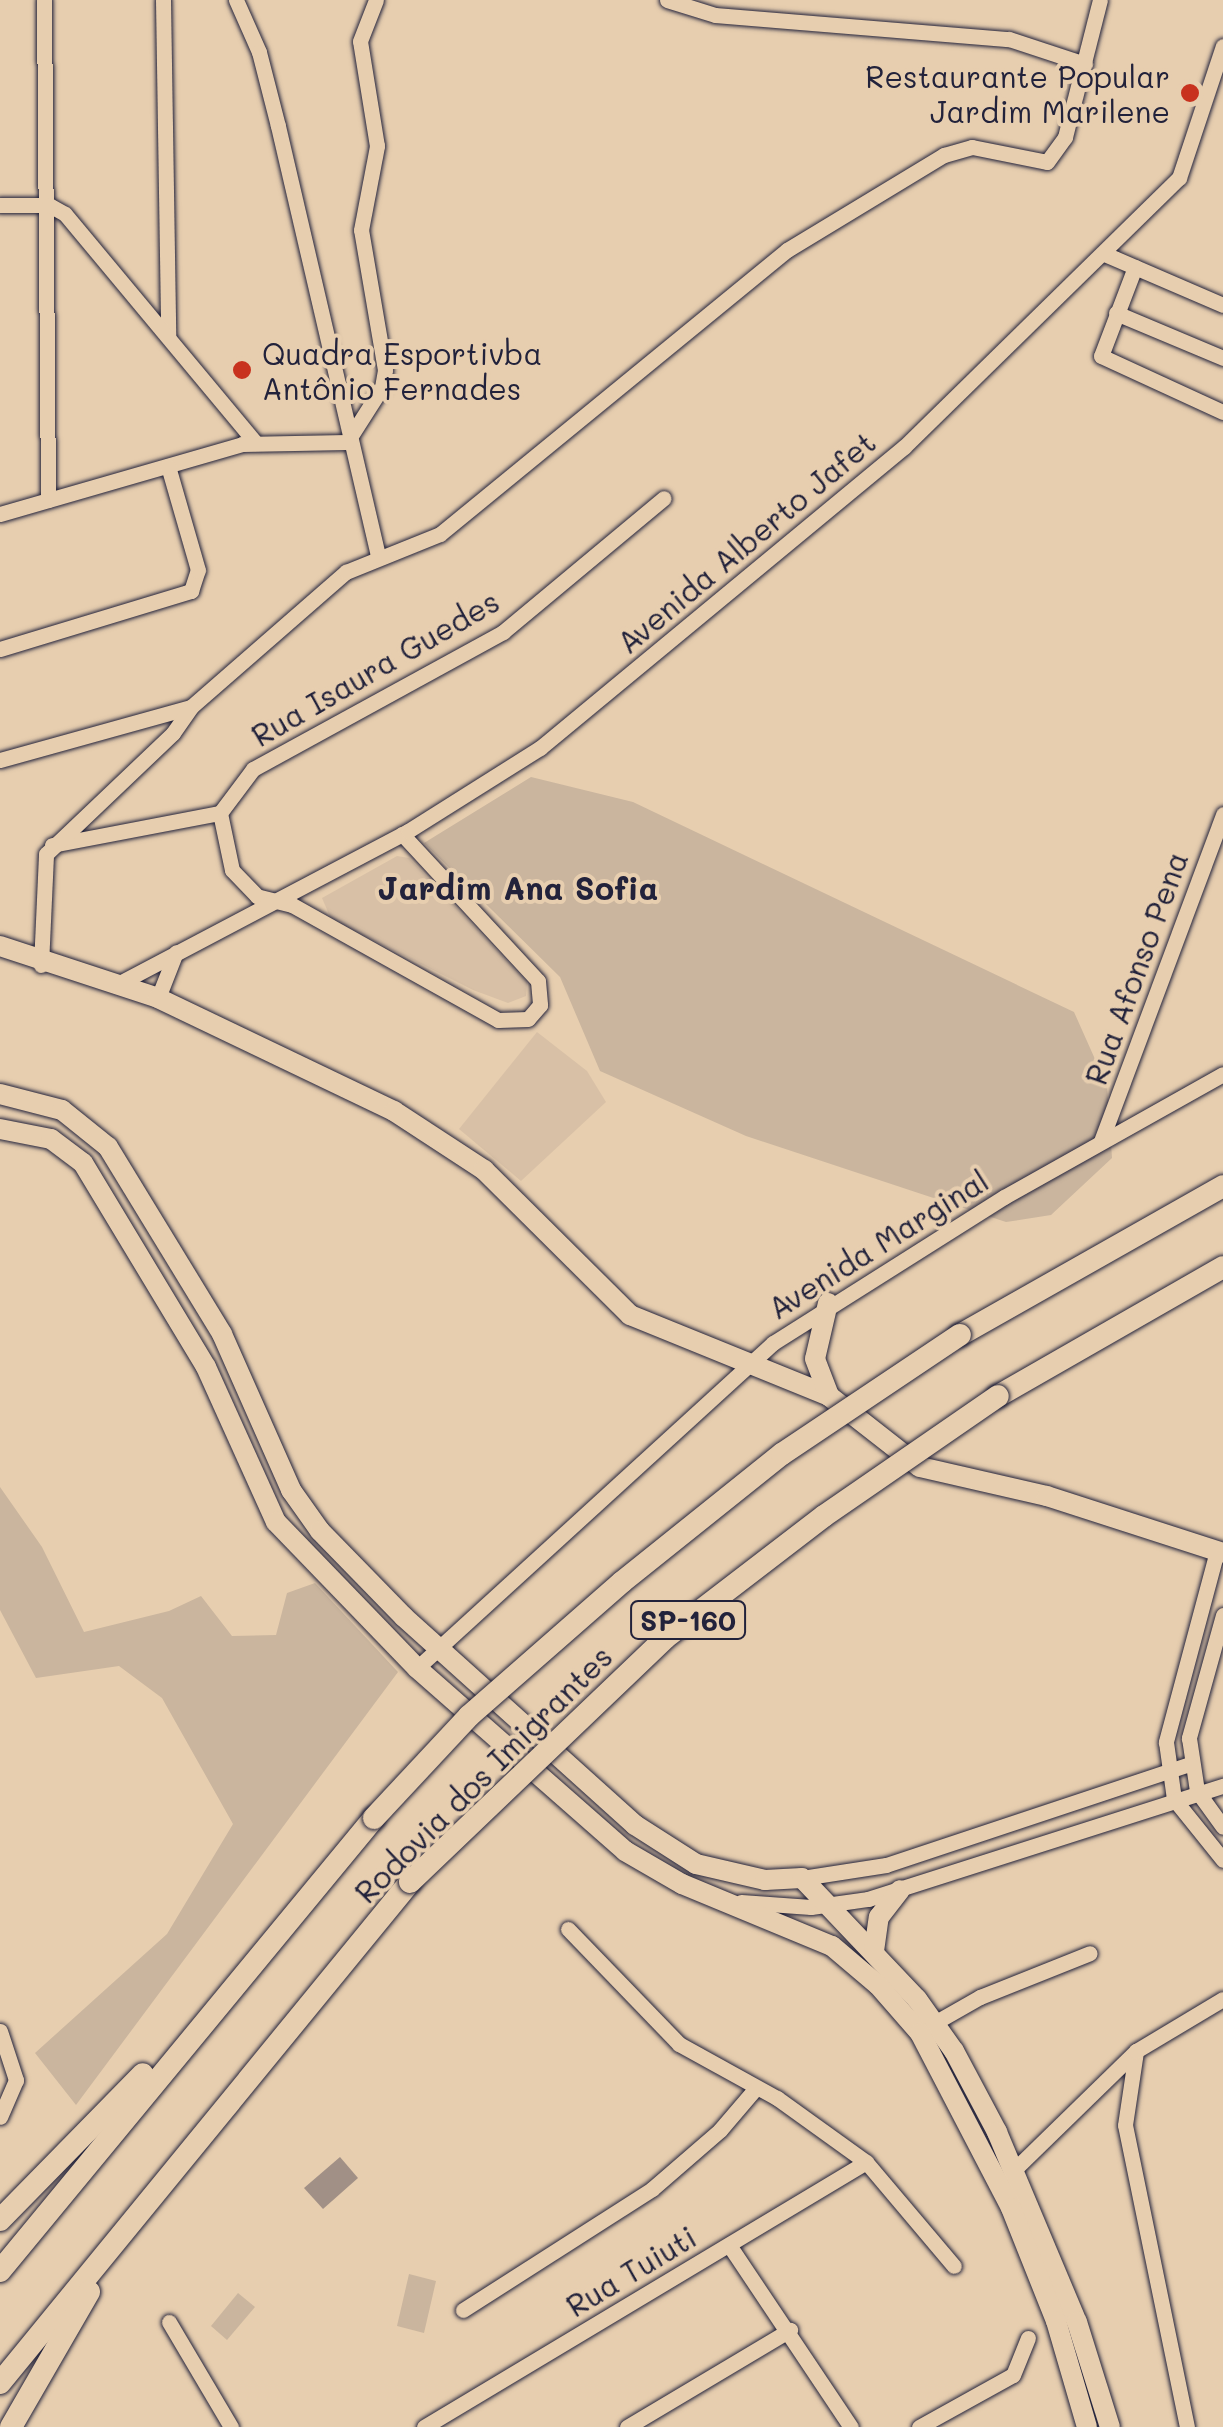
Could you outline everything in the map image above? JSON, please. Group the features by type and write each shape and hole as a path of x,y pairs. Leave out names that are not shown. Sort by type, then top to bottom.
{"highway":[{"name":"Rodovia dos Imigrantes","path":"0,2270 374,1818 470,1716 622,1582 782,1454 960,1335 1223,1186"},
{"name":"Rodovia dos Imigrantes","path":"0,2383 410,1882 664,1638 824,1516 998,1396 1223,1267"},
{"path":"0,2220 240,1976"},
{"path":"11,2427 130,2224"}],"main road":[{"path":"0,946 41,964 158,998 422,1128 516,1198 618,1307 829,1396 934,1473 1047,1496 1220,1552"},
{"path":"0,1094 62,1110 108,1147 222,1334 291,1490 320,1531 437,1648 669,1850 731,1875 802,1878 936,2022 979,2094 1013,2171 1077,2322 1110,2427"},
{"path":"0,1130 51,1139 82,1162 206,1367 250,1474 296,1548 417,1668 625,1851 832,1946 878,1984 920,2032 1011,2208 1056,2321 1087,2427"},
{"path":"828,1303 815,1358 829,1396"},
{"path":"206,1367 226,1385 248,1444 256,1446 268,1436"},
{"path":"250,1474 260,1463 269,1464 305,1521 320,1531"},
{"path":"874,1951 879,1917 900,1890"}],"street":[{"path":"44,0 49,205 48,500"},
{"path":"163,0 168,336"},
{"path":"236,0 259,52 278,126 346,442 378,558"},
{"path":"346,442 382,387 385,370 361,230 377,146 360,41 376,0"},
{"path":"667,0 1008,39 1086,64"},
{"path":"41,964 40,874 52,845 144,761 191,707 346,572 440,534 670,340 798,244 957,148 990,150 1041,164 1055,156 1065,136 1086,64 1100,0"},
{"name":"Avenida Alberto Jafet","path":"116,985 402,834 556,735 904,447 1108,255 1179,178 1215,109 1223,46"},
{"path":"0,205 49,205 76,225 256,443"},
{"path":"1108,255 1223,305"},
{"path":"1136,267 1101,356 1223,412"},
{"path":"1116,313 1223,358"},
{"path":"0,514 256,443 346,442"},
{"path":"0,649 190,592 198,570 168,466"},
{"name":"Rua Isaura Guedes","path":"220,813 254,769 504,632 664,498"},
{"path":"0,760 134,726 191,707"},
{"path":"134,726 144,761"},
{"path":"52,845 220,813 232,870 247,888 498,1020 520,1022 534,1014 542,997 538,981 402,834"},
{"name":"Rua Afonso Pena","path":"1101,1141 1222,819"},
{"path":"158,998 176,952"},
{"name":"Avenida Marginal","path":"417,1668 752,1363 828,1303 1101,1141 1223,1074"},
{"path":"1220,1552 1170,1708 1167,1772 1174,1799 1223,1860"},
{"path":"1223,1615 1191,1718 1190,1764 1197,1791 1223,1827"},
{"path":"802,1878 886,1865 1190,1764"},
{"path":"727,1900 826,1906 900,1890 1197,1791 1223,1786"},
{"path":"568,1929 679,2044 756,2088 866,2162 954,2266"},
{"path":"936,2022 980,1996 1090,1953"},
{"path":"1013,2171 1136,2051 1223,1999"},
{"path":"0,2031 16,2080 0,2117"},
{"path":"1136,2051 1126,2109 1128,2155 1184,2423"},
{"path":"463,2310 652,2189 720,2130 756,2088"},
{"name":"Rua Tuiuti","path":"424,2427 866,2162"},
{"path":"729,2245 790,2330 847,2425"},
{"path":"169,2322 232,2427"},
{"path":"627,2427 790,2330"},
{"path":"919,2427 1014,2374 1028,2338"}],"shaded area":[{"path":"531,777 633,802 1074,1012 1107,1086 1112,1158 1051,1215 1006,1222 746,1136 600,1071 560,977 424,843"},
{"path":"397,856 409,858 527,982 526,996 508,1003 473,990 331,919 322,898"},
{"path":"537,1032 587,1071 606,1102 521,1181 459,1129"},
{"path":"0,1487 42,1547 84,1632 169,1611 201,1596 232,1636 276,1635 287,1593 315,1583 398,1672 76,2105 35,2053 167,1934 233,1824 162,1698 119,1666 36,1678 0,1610"},
{"path":"340,2157 358,2178 323,2209 304,2188"},
{"path":"409,2274 436,2281 424,2333 397,2326"},
{"path":"238,2293 255,2307 227,2340 211,2326"}],"place":[{"name":"Restaurante Popular Jardim Marilene","path":"1190,93"},
{"name":"Quadra Esportivba Antônio Fernades","path":"242,370"}],"district":[{"name":"Jardim Ana Sofia","path":"518,887"}]}
